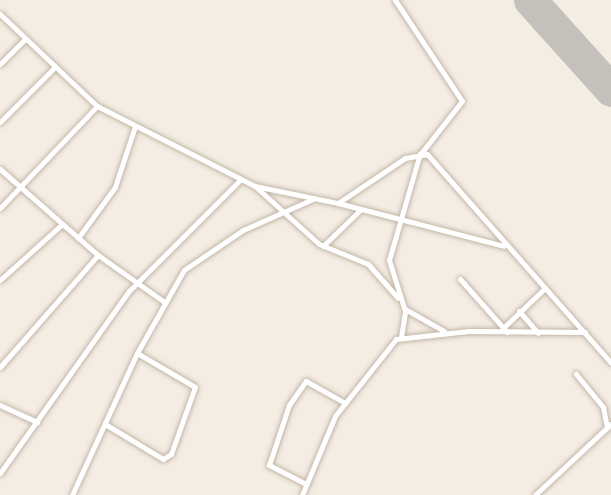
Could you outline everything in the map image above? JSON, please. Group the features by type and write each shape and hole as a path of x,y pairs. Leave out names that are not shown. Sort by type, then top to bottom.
{"street":[{"path":"338,203 421,152 462,101 394,0"},
{"path":"0,14 97,106 240,180 255,186 338,203 399,221 507,246"},
{"path":"0,64 25,39"},
{"path":"0,122 55,67"},
{"path":"0,208 97,106"},
{"path":"78,238 112,192 135,126"},
{"path":"398,298 389,260 421,152"},
{"path":"421,152 611,363"},
{"path":"0,169 19,189 98,255 138,281 163,301"},
{"path":"0,473 138,281 240,180"},
{"path":"255,186 323,246 366,262 405,309 449,333"},
{"path":"72,495 163,301 195,260 285,212 315,199"},
{"path":"323,246 360,210"},
{"path":"0,280 61,225"},
{"path":"0,367 98,255"},
{"path":"460,279 504,330"},
{"path":"504,330 519,311 545,288"},
{"path":"401,336 405,309"},
{"path":"519,311 538,333"},
{"path":"302,495 345,403 381,353 401,336 504,330 538,333 585,332"},
{"path":"105,424 164,460 173,449 195,387 137,353"},
{"path":"535,495 609,425 603,407 576,374"},
{"path":"306,484 269,465 289,405 306,381 345,403"},
{"path":"0,405 37,422"}],"runway":[{"path":"530,0 611,90"}]}
